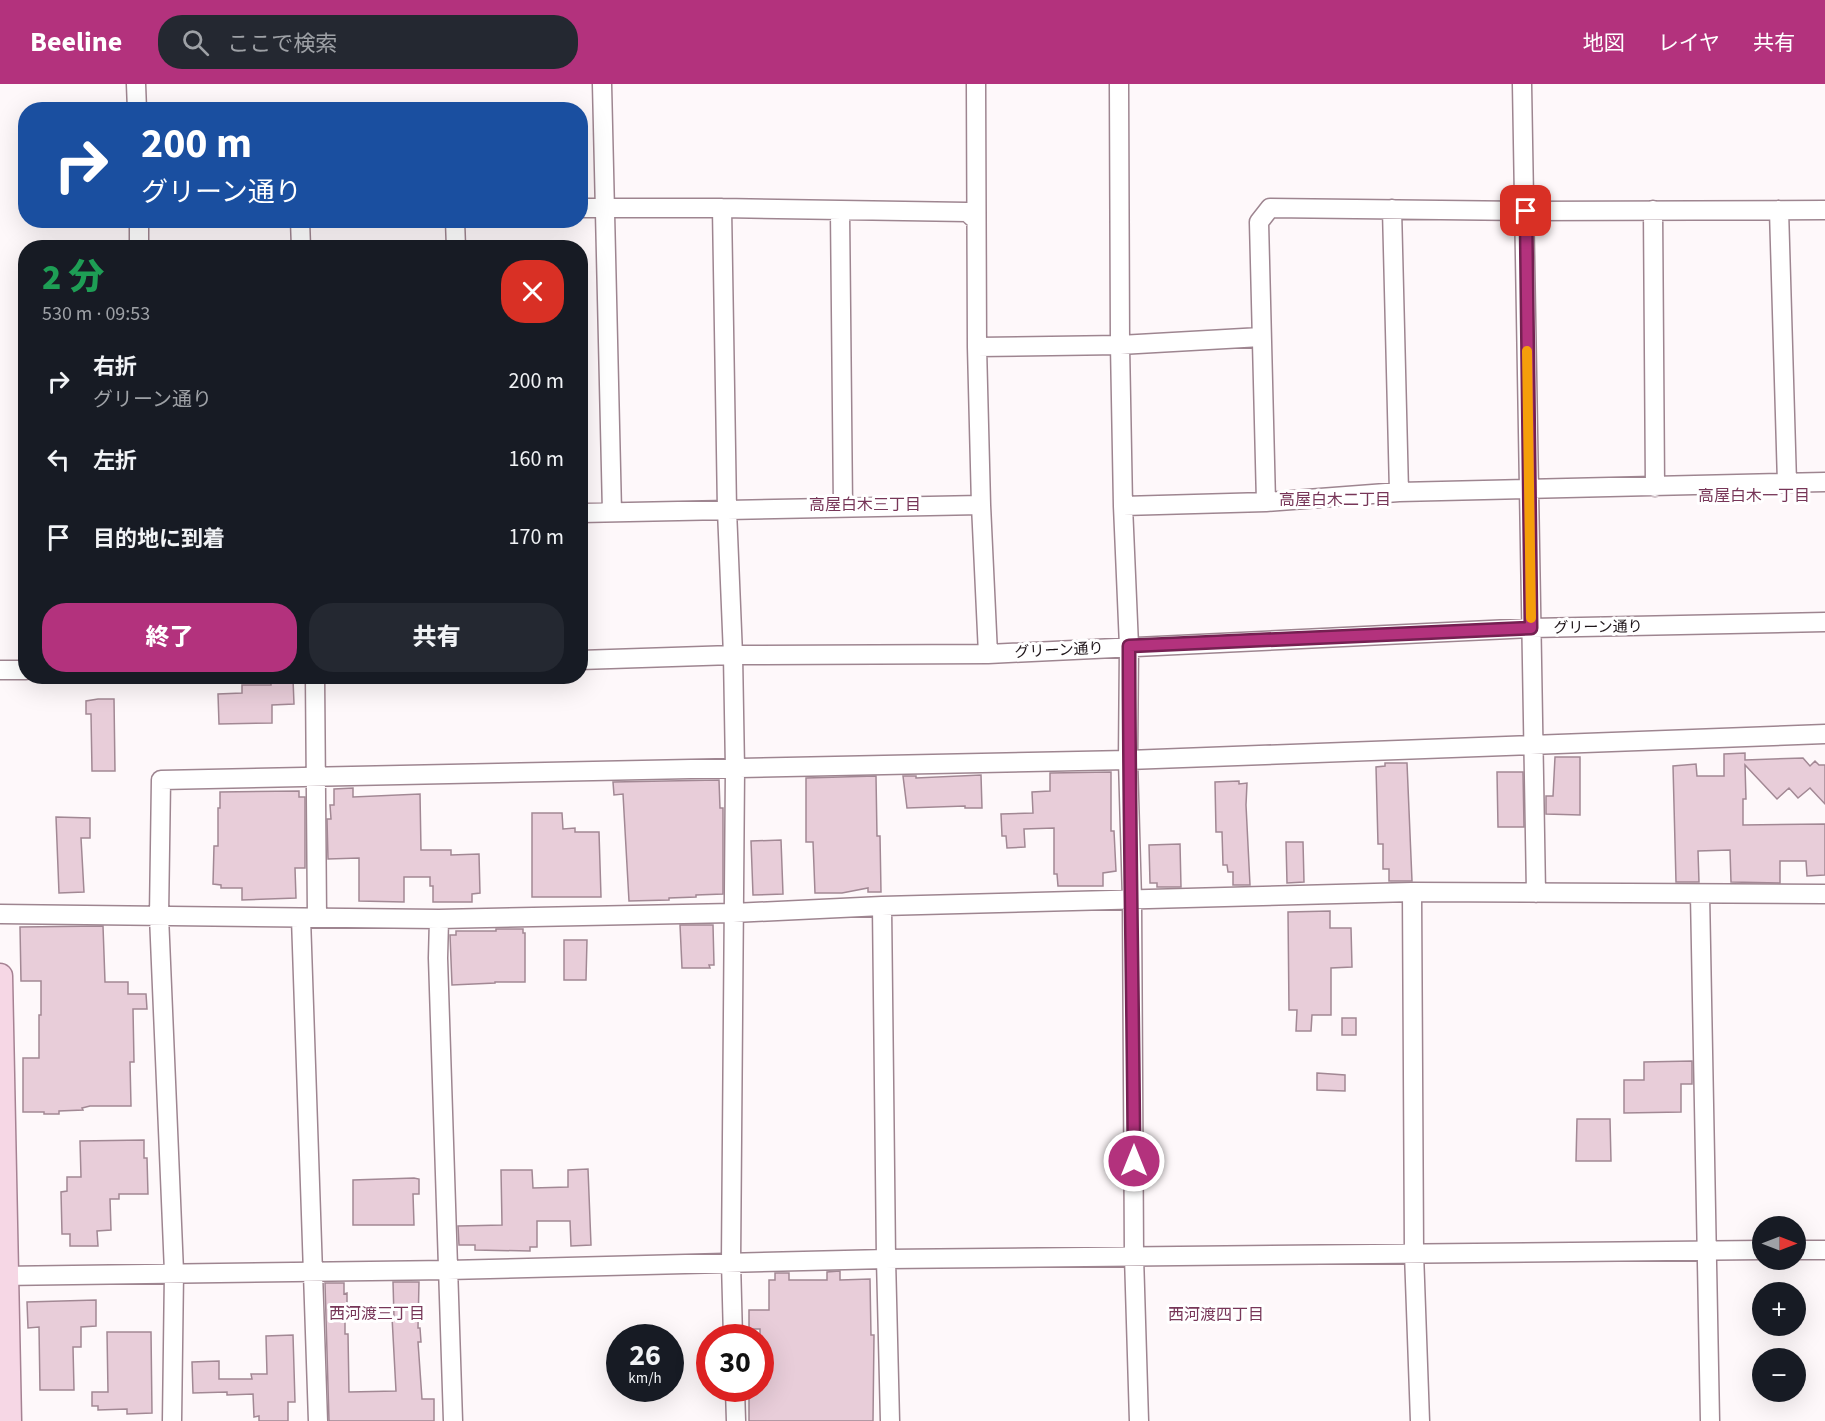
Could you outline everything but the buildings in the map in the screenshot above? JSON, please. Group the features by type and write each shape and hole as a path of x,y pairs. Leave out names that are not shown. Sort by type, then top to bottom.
{"main road":[{"path":"0,976 3,1276 9,1421"}],"street":[{"path":"136,84 137,102"},
{"path":"603,84 612,512"},
{"path":"976,84 977,347 988,654"},
{"path":"1119,84 1120,345 1123,506 1129,646 1128,760 1132,900 1134,1256 1139,1421"},
{"path":"1522,84 1526,211 1528,489 1536,893"},
{"path":"588,208 967,212 976,220"},
{"path":"722,208 727,510 735,769 731,1262 733,1324"},
{"path":"1266,502 1259,222 1270,208 1526,211 1825,210"},
{"path":"1392,209 1399,492"},
{"path":"1653,210 1655,488"},
{"path":"1779,210 1786,483"},
{"path":"840,211 843,508"},
{"path":"977,347 1120,345 1261,337"},
{"path":"1123,506 1266,502 1399,492 1655,488 1825,482"},
{"path":"588,513 981,505"},
{"name":"グリーン通り","path":"588,660 733,655 988,654 1531,628 1825,621"},
{"path":"0,670 18,670"},
{"path":"315,684 316,778 309,918 313,1272 318,1421"},
{"path":"172,1421 174,1272 159,916 161,780 1128,760 1825,734"},
{"path":"1412,892 1414,1252 1420,1421"},
{"path":"0,914 439,919 733,913 882,906 1412,892 1825,894"},
{"path":"1700,894 1710,1421"},
{"path":"882,906 890,1421"},
{"path":"439,919 438,958 453,1421"},
{"path":"3,1276 448,1270 886,1259 1752,1250"},
{"path":"1806,1250 1825,1250"},
{"path":"735,1402 736,1421"}],"slow traffic":[{"path":"1527,351 1531,618"}],"district":[{"name":"高屋白木一丁目","path":"1754,495"},
{"name":"高屋白木二丁目","path":"1335,499"},
{"name":"高屋白木三丁目","path":"865,504"},
{"name":"西河渡三丁目","path":"377,1313"},
{"name":"西河渡四丁目","path":"1216,1314"}],"route":[{"path":"1134,1161 1132,900 1128,760 1129,646 1531,628 1526,211"}]}
